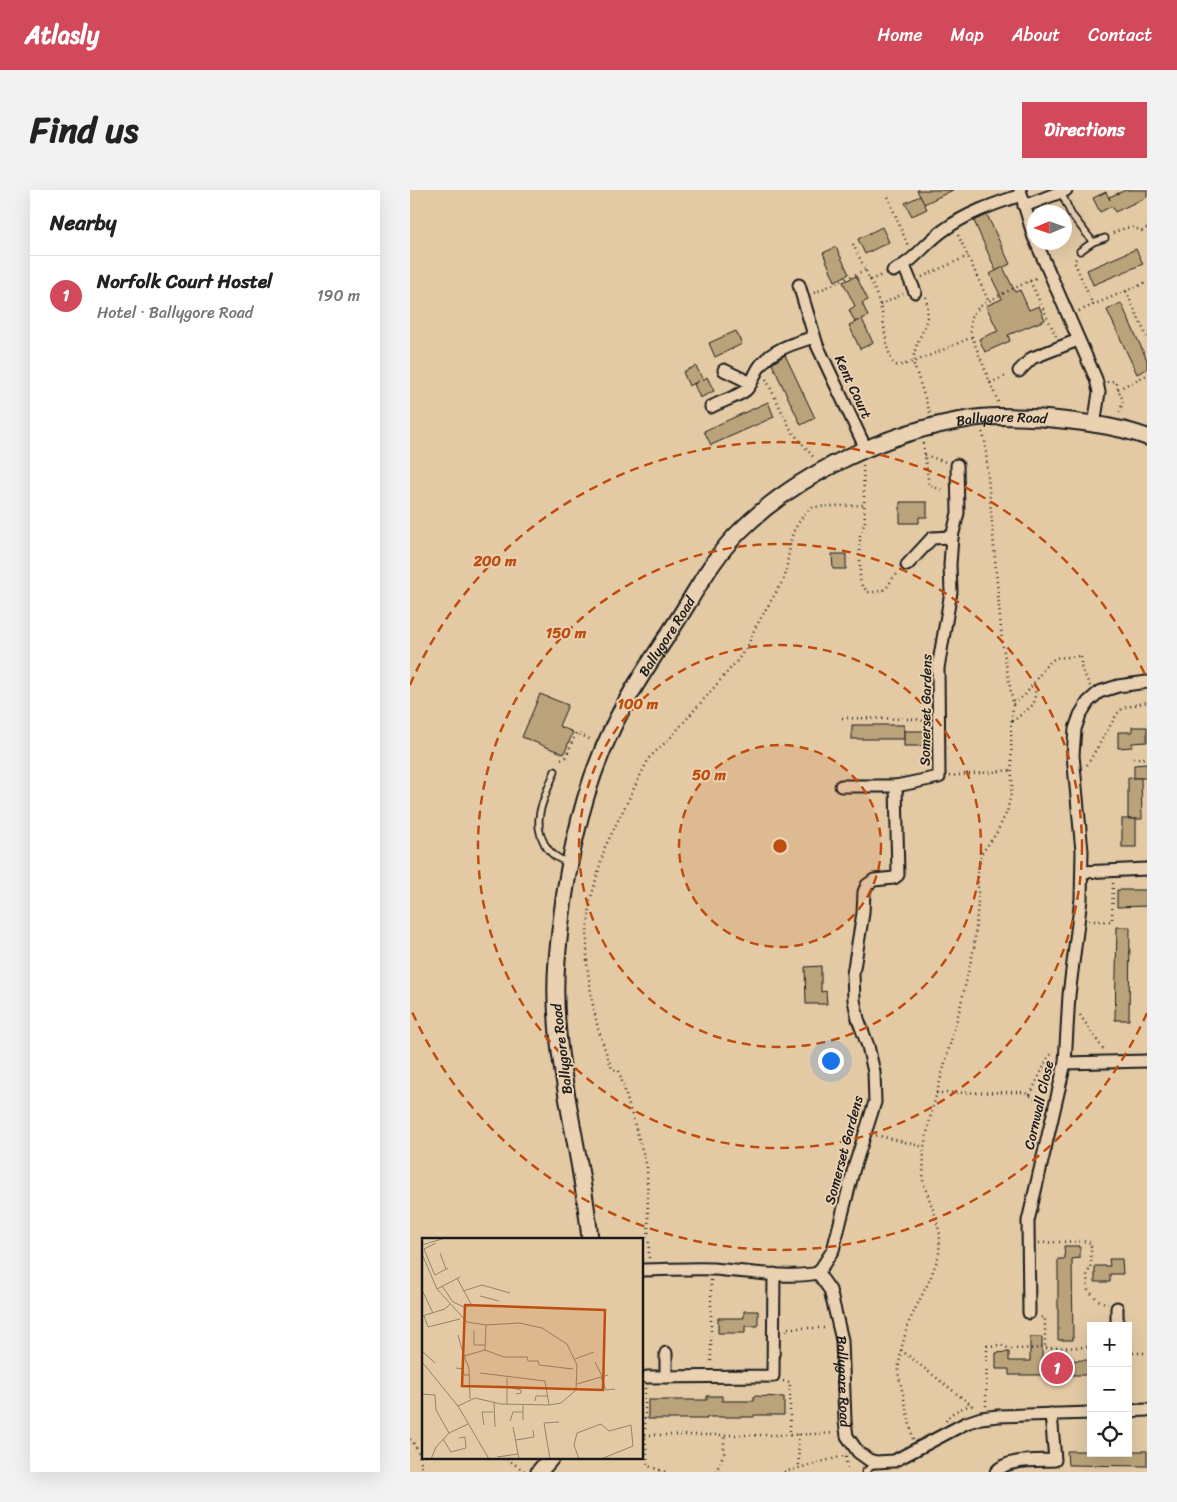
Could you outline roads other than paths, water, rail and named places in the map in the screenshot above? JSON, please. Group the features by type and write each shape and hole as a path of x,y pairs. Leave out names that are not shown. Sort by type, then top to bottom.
{"street":[{"path":"893,271 908,262 935,237 976,212 1022,197 1064,191"},
{"path":"1022,197 1027,214"},
{"path":"1040,250 1098,384 1094,426"},
{"path":"908,262 913,287"},
{"name":"Kent Court","path":"799,285 814,337 863,451"},
{"path":"711,406 742,392 751,383 760,366 782,349 814,337"},
{"path":"1018,371 1032,358 1078,340"},
{"path":"724,370 751,383"},
{"name":"Ballygore Road","path":"590,1238 556,1017 557,962 570,863 584,806 613,727 646,670 704,578 738,532 783,496 824,470 863,451 927,428 997,416 1047,419 1116,429 1147,437"},
{"name":"Somerset Gardens","path":"818,1273 833,1250 854,1168 875,1102 874,1072 854,1000 853,974 865,888 874,880 894,878 898,875 896,786 939,777 938,668 951,592 952,537 958,513 957,465"},
{"path":"907,565 932,538 952,537"},
{"name":"Cornwall Close","path":"1028,1313 1029,1214 1065,1063 1068,1001 1082,872 1081,833 1073,755 1075,729 1088,702 1099,692 1118,686 1147,682"},
{"path":"841,786 896,786"},
{"path":"1082,872 1147,869"},
{"path":"1065,1063 1147,1061"},
{"path":"646,1270 710,1269 774,1274 818,1273"},
{"name":"Ballygore Road","path":"818,1273 830,1290 840,1328 846,1430 850,1442 858,1452 868,1460 876,1462"},
{"path":"648,1377 773,1376 774,1274"},
{"path":"1117,1308 1117,1322"},
{"path":"666,1353 666,1376"},
{"path":"1132,1411 1147,1410"},
{"path":"876,1462 894,1461 966,1423 986,1417 1087,1412"},
{"path":"996,1472 1000,1467 1010,1463 1055,1466 1051,1414"},
{"path":"539,1472 549,1460"}],"lane":[{"path":"1064,191 1071,214 1093,242"},
{"path":"1080,251 1093,242 1105,238"},
{"path":"555,771 539,814 540,827 544,844 548,851 560,860 570,863"},
{"path":"865,1472 876,1462"}],"place":[{"name":"Norfolk Court Hostel","path":"1057,1368"}]}
